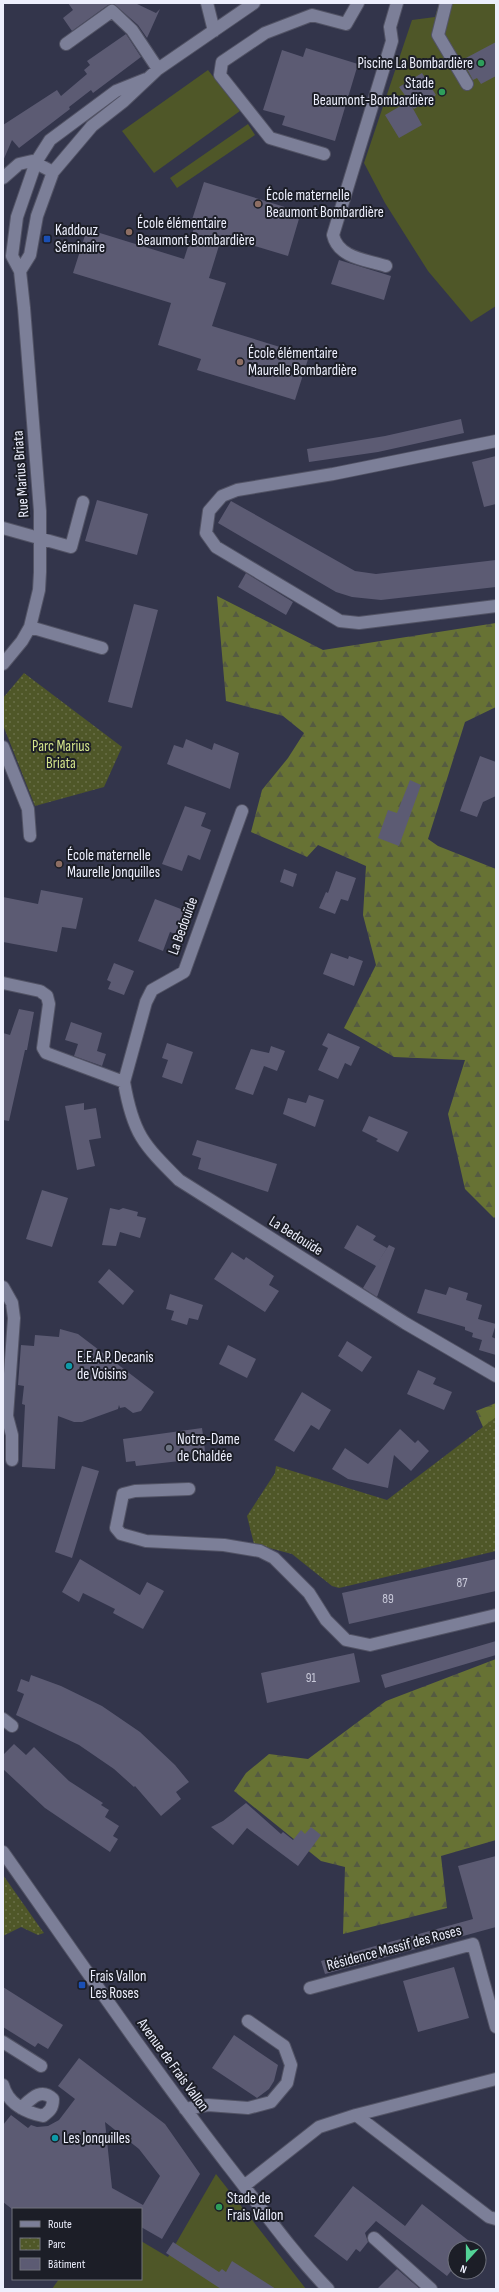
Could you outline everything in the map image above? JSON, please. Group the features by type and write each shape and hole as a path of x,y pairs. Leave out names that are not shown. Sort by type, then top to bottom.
{"street":[{"path":"207,3 214,31"},
{"path":"20,271 30,255 37,216 53,172 92,126 124,101 158,69 254,3"},
{"path":"324,154 270,138 220,75 222,62 265,33 312,15 346,24 358,3"},
{"path":"386,266 346,254 335,244 333,235 392,42 390,27 397,3"},
{"path":"446,3 438,35 467,84"},
{"path":"66,44 112,11 132,30 158,69"},
{"name":"Rue Marius Briata","path":"3,664 22,641 30,627 39,590 41,539 20,271 12,256 21,203 36,162 50,140 116,91 146,79"},
{"path":"3,178 19,164 25,161 36,162 53,172"},
{"path":"496,441 237,490 222,496 209,511 206,534 216,547 340,621 359,623 496,606"},
{"path":"3,528 71,547 84,502"},
{"path":"30,627 102,648"},
{"path":"3,747 28,809 30,836"},
{"name":"La Bedouïde","path":"242,811 184,972 152,990 146,1002 124,1082 129,1111 137,1132 151,1153 179,1180 405,1323 496,1376"},
{"path":"3,983 40,991 47,996 49,1004 43,1048 46,1053 58,1059 124,1082"},
{"path":"3,1287 12,1302 14,1318 7,1416 12,1435 12,1460"},
{"path":"189,1489 135,1491 123,1494 116,1528 121,1534 146,1541 224,1545 260,1551 274,1558 309,1593 326,1620 346,1640 370,1645 496,1615"},
{"name":"Avenue de Frais Vallon","path":"3,1852 121,2021 185,2109 270,2220 328,2289"},
{"name":"Résidence Massif des Roses","path":"310,1988 474,1944 496,2027"},
{"path":"185,2109 208,2105 248,2108 271,2102 287,2083 291,2065 284,2046 248,2021"},
{"path":"3,2042 41,2066"},
{"path":"244,2186 319,2127 356,2115 496,2079"},
{"path":"3,2085 6,2096 11,2102 21,2108"},
{"path":"356,2115 489,2217 496,2219"},
{"path":"374,2238 431,2289"}],"green space":[{"name":"Stade Beaumont-Bombardière","path":"439,3 496,3 496,306 471,322 428,271 385,203 364,163 412,20 435,17"},
{"path":"208,70 240,111 154,173 122,131"},
{"path":"248,124 255,135 177,188 170,178"},
{"path":"217,596 323,650 496,623 496,707 465,722 428,839 438,846 496,869 496,1216 494,1218 465,1189 448,1114 465,1060 394,1057 344,1028 376,965 363,915 366,866 318,845 307,857 251,832 262,790 288,758 304,733 283,716 226,701"},
{"name":"Parc Marius Briata","path":"24,673 122,747 104,787 35,806 3,725 3,698"},
{"path":"496,1403 496,1437 483,1427 476,1411"},
{"path":"496,1417 496,1551 339,1588 332,1586 292,1554 254,1544 247,1516 275,1473 276,1466 387,1500"},
{"path":"496,1659 496,1840 441,1856 447,1908 343,1934 345,1867 321,1861 234,1791 246,1773 269,1754 308,1759 386,1701"},
{"path":"3,1875 44,1933 38,1935 21,1927 3,1936"},
{"name":"Stade de Frais Vallon","path":"216,2174 306,2289 52,2289 58,2280 142,2280 142,2242 168,2257"}],"building":[{"path":"68,3 135,3 156,13 160,9 147,38 138,25 114,4 108,5 72,31 63,18 73,10"},
{"path":"126,34 141,57 93,93 91,90 69,107 70,109 19,148 12,140 3,161 3,125 57,90 61,96 87,74 84,70 90,65 87,61"},
{"name":"Piscine La Bombardière","path":"496,42 496,76 481,84 477,78 473,80 467,69 469,67 464,59"},
{"path":"306,48 358,64 335,141 282,125 285,116 263,110 282,50 303,57"},
{"path":"422,73 436,95 414,109 411,105 422,125 399,138 385,115 409,101 399,87"},
{"path":"204,182 301,212 288,256 222,236 209,278 226,283 212,326 309,356 295,400 197,370 201,359 158,345 171,303 73,273 87,229 184,259 194,228 190,226"},
{"path":"339,260 391,276 384,300 331,284"},
{"path":"461,419 464,433 378,452 309,462 307,449 385,436"},
{"path":"496,456 496,504 484,507 472,462"},
{"path":"97,500 148,514 137,555 85,541"},
{"path":"231,501 355,571 376,574 496,560 496,587 381,600 352,597 336,592 218,523"},
{"path":"246,573 293,602 286,615 238,587"},
{"path":"134,604 158,610 132,708 108,702"},
{"path":"186,739 212,750 214,743 239,753 230,789 167,764 174,745 183,748"},
{"path":"480,756 496,762 496,796 483,802 477,817 460,811"},
{"path":"410,780 421,785 399,846 378,838 388,810 397,813"},
{"path":"185,806 206,813 201,826 211,830 200,860 188,855 182,871 162,864"},
{"path":"284,869 297,874 293,887 280,882"},
{"path":"336,871 356,878 348,901 341,899 335,914 319,908 326,892 328,893"},
{"path":"41,890 83,898 76,929 62,927 57,952 3,942 3,897 38,904"},
{"path":"155,899 186,911 178,935 170,932 163,951 138,941"},
{"path":"331,953 348,959 349,956 363,961 354,986 323,974"},
{"path":"114,963 134,971 124,995 108,989 111,982 107,980"},
{"path":"19,1009 34,1012 27,1050 25,1050 9,1121 3,1120 3,1033 10,1035"},
{"path":"71,1022 102,1033 97,1051 106,1054 102,1066 74,1056 78,1044 65,1040"},
{"path":"328,1033 360,1047 351,1066 345,1063 338,1079 318,1070 328,1048 322,1045"},
{"path":"167,1043 193,1052 182,1084 162,1077 168,1060 162,1058"},
{"path":"271,1046 285,1051 277,1071 264,1066 253,1095 235,1089 251,1049 269,1053"},
{"path":"309,1095 324,1100 315,1127 283,1114 288,1098 306,1103"},
{"path":"84,1103 84,1110 96,1108 101,1138 89,1140 95,1166 77,1170 65,1106"},
{"path":"369,1116 408,1132 398,1152 376,1141 378,1139 362,1131"},
{"path":"197,1140 277,1164 268,1192 198,1169 201,1158 192,1155"},
{"path":"42,1190 68,1198 52,1247 26,1239"},
{"path":"110,1208 119,1210 123,1208 138,1212 137,1216 146,1218 140,1238 120,1232 116,1246 102,1245"},
{"path":"357,1225 376,1236 373,1240 387,1248 377,1264 389,1245 395,1248 377,1297 363,1288 376,1266 344,1248"},
{"path":"232,1252 244,1260 246,1257 274,1276 269,1285 279,1291 265,1312 214,1279"},
{"path":"109,1269 134,1291 123,1305 98,1282"},
{"path":"449,1287 468,1293 466,1300 482,1305 478,1319 496,1324 492,1337 496,1339 496,1355 479,1350 482,1340 472,1337 473,1333 465,1330 465,1327 417,1313 425,1289 446,1295"},
{"path":"170,1294 203,1305 198,1320 189,1318 187,1325 171,1320 174,1311 166,1309"},
{"name":"E.E.A.P. Decanis de Voisins","path":"60,1329 78,1334 154,1392 141,1411 133,1413 125,1407 120,1408 119,1405 118,1409 82,1422 74,1422 58,1416 55,1469 22,1467 25,1405 22,1404 24,1386 18,1385 21,1345 34,1346 35,1335 59,1337"},
{"path":"347,1341 372,1357 362,1372 338,1356"},
{"path":"228,1345 256,1359 247,1378 219,1364"},
{"path":"418,1370 436,1378 433,1384 452,1392 444,1410 407,1394"},
{"path":"302,1392 331,1410 319,1430 311,1425 294,1452 274,1440"},
{"name":"Notre-Dame de Chaldée","path":"202,1428 206,1458 136,1466 135,1461 126,1462 123,1439"},
{"path":"400,1429 415,1443 418,1440 429,1451 411,1471 394,1455 388,1488 348,1479 332,1469 345,1448 368,1464"},
{"path":"82,1466 99,1471 72,1558 55,1552"},
{"path":"80,1559 140,1595 147,1582 164,1591 143,1629 113,1613 115,1609 83,1593 79,1602 62,1592"},
{"path":"496,1559 496,1591 349,1624 342,1593"},
{"path":"496,1641 496,1655 385,1688 381,1675"},
{"path":"354,1653 360,1682 267,1703 261,1673"},
{"path":"31,1675 61,1686 102,1706 140,1732 175,1765 189,1782 176,1792 181,1799 161,1816 135,1786 134,1787 114,1769 79,1745 16,1715 24,1694 17,1691 21,1679 29,1682"},
{"path":"14,1744 26,1755 34,1747 69,1781 103,1803 101,1805 109,1810 105,1817 119,1826 113,1836 118,1839 110,1852 45,1808 3,1769 3,1755"},
{"path":"246,1803 281,1834 283,1832 293,1840 301,1830 305,1834 311,1827 321,1835 298,1866 247,1828 233,1845 211,1827 223,1821"},
{"path":"496,1856 496,1927 325,1974 321,1961 473,1919 458,1866"},
{"path":"454,1967 469,2018 418,2032 403,1981"},
{"path":"3,1987 63,2025 48,2049 38,2043 35,2047 3,2027"},
{"path":"234,2035 278,2065 274,2081 269,2089 257,2098 212,2068"},
{"name":"Les Jonquilles","path":"79,2058 165,2124 200,2174 162,2239 142,2228 142,2208 12,2209 3,2202 3,2125 11,2115 28,2128 31,2125 37,2127 48,2126 59,2120 75,2099 58,2086","holes":["105,2122 139,2149 160,2176 143,2205 112,2188"]},
{"path":"353,2186 405,2226 422,2204 468,2240 447,2240 447,2276 376,2221 365,2233 368,2242 360,2252 356,2249 347,2261 314,2236"},
{"path":"173,2242 219,2272 222,2269 226,2272 232,2261 276,2289 221,2289 166,2253"},
{"path":"397,2269 420,2289 377,2289"}],"place":[{"name":"Piscine La Bombardière","path":"481,63"},
{"name":"Stade Beaumont-Bombardière","path":"442,92"},
{"name":"École maternelle Beaumont Bombardière","path":"258,204"},
{"name":"École élémentaire Beaumont Bombardière","path":"129,232"},
{"name":"Kaddouz Séminaire","path":"47,239"},
{"name":"École élémentaire Maurelle Bombardière","path":"240,362"},
{"name":"École maternelle Maurelle Jonquilles","path":"59,864"},
{"name":"E.E.A.P. Decanis de Voisins","path":"69,1366"},
{"name":"Notre-Dame de Chaldée","path":"169,1448"},
{"name":"Frais Vallon Les Roses","path":"82,1985"},
{"name":"Les Jonquilles","path":"55,2138"},
{"name":"Stade de Frais Vallon","path":"219,2207"}]}
